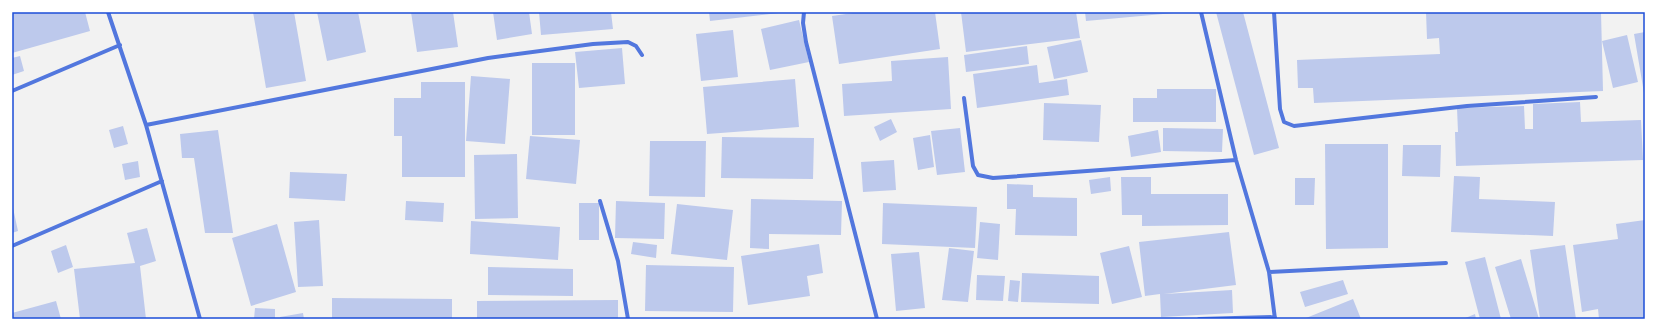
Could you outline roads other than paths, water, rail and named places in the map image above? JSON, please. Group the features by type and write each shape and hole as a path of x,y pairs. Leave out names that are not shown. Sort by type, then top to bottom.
{"street":[{"path":"108,12 146,125 200,319"},
{"path":"804,12 803,24 806,42 877,319"},
{"path":"1199,319 1275,318 1269,272 1236,160 1201,12"},
{"path":"1274,12 1280,109 1284,122 1294,126 1467,106 1596,97"},
{"path":"146,125 488,58 593,44 628,42 636,46 642,55"},
{"path":"12,91 120,45"},
{"path":"964,98 973,166 978,175 985,177 993,178 1236,160"},
{"path":"12,246 162,181"},
{"path":"600,201 618,261 628,319"},
{"path":"1269,272 1446,263"}]}
